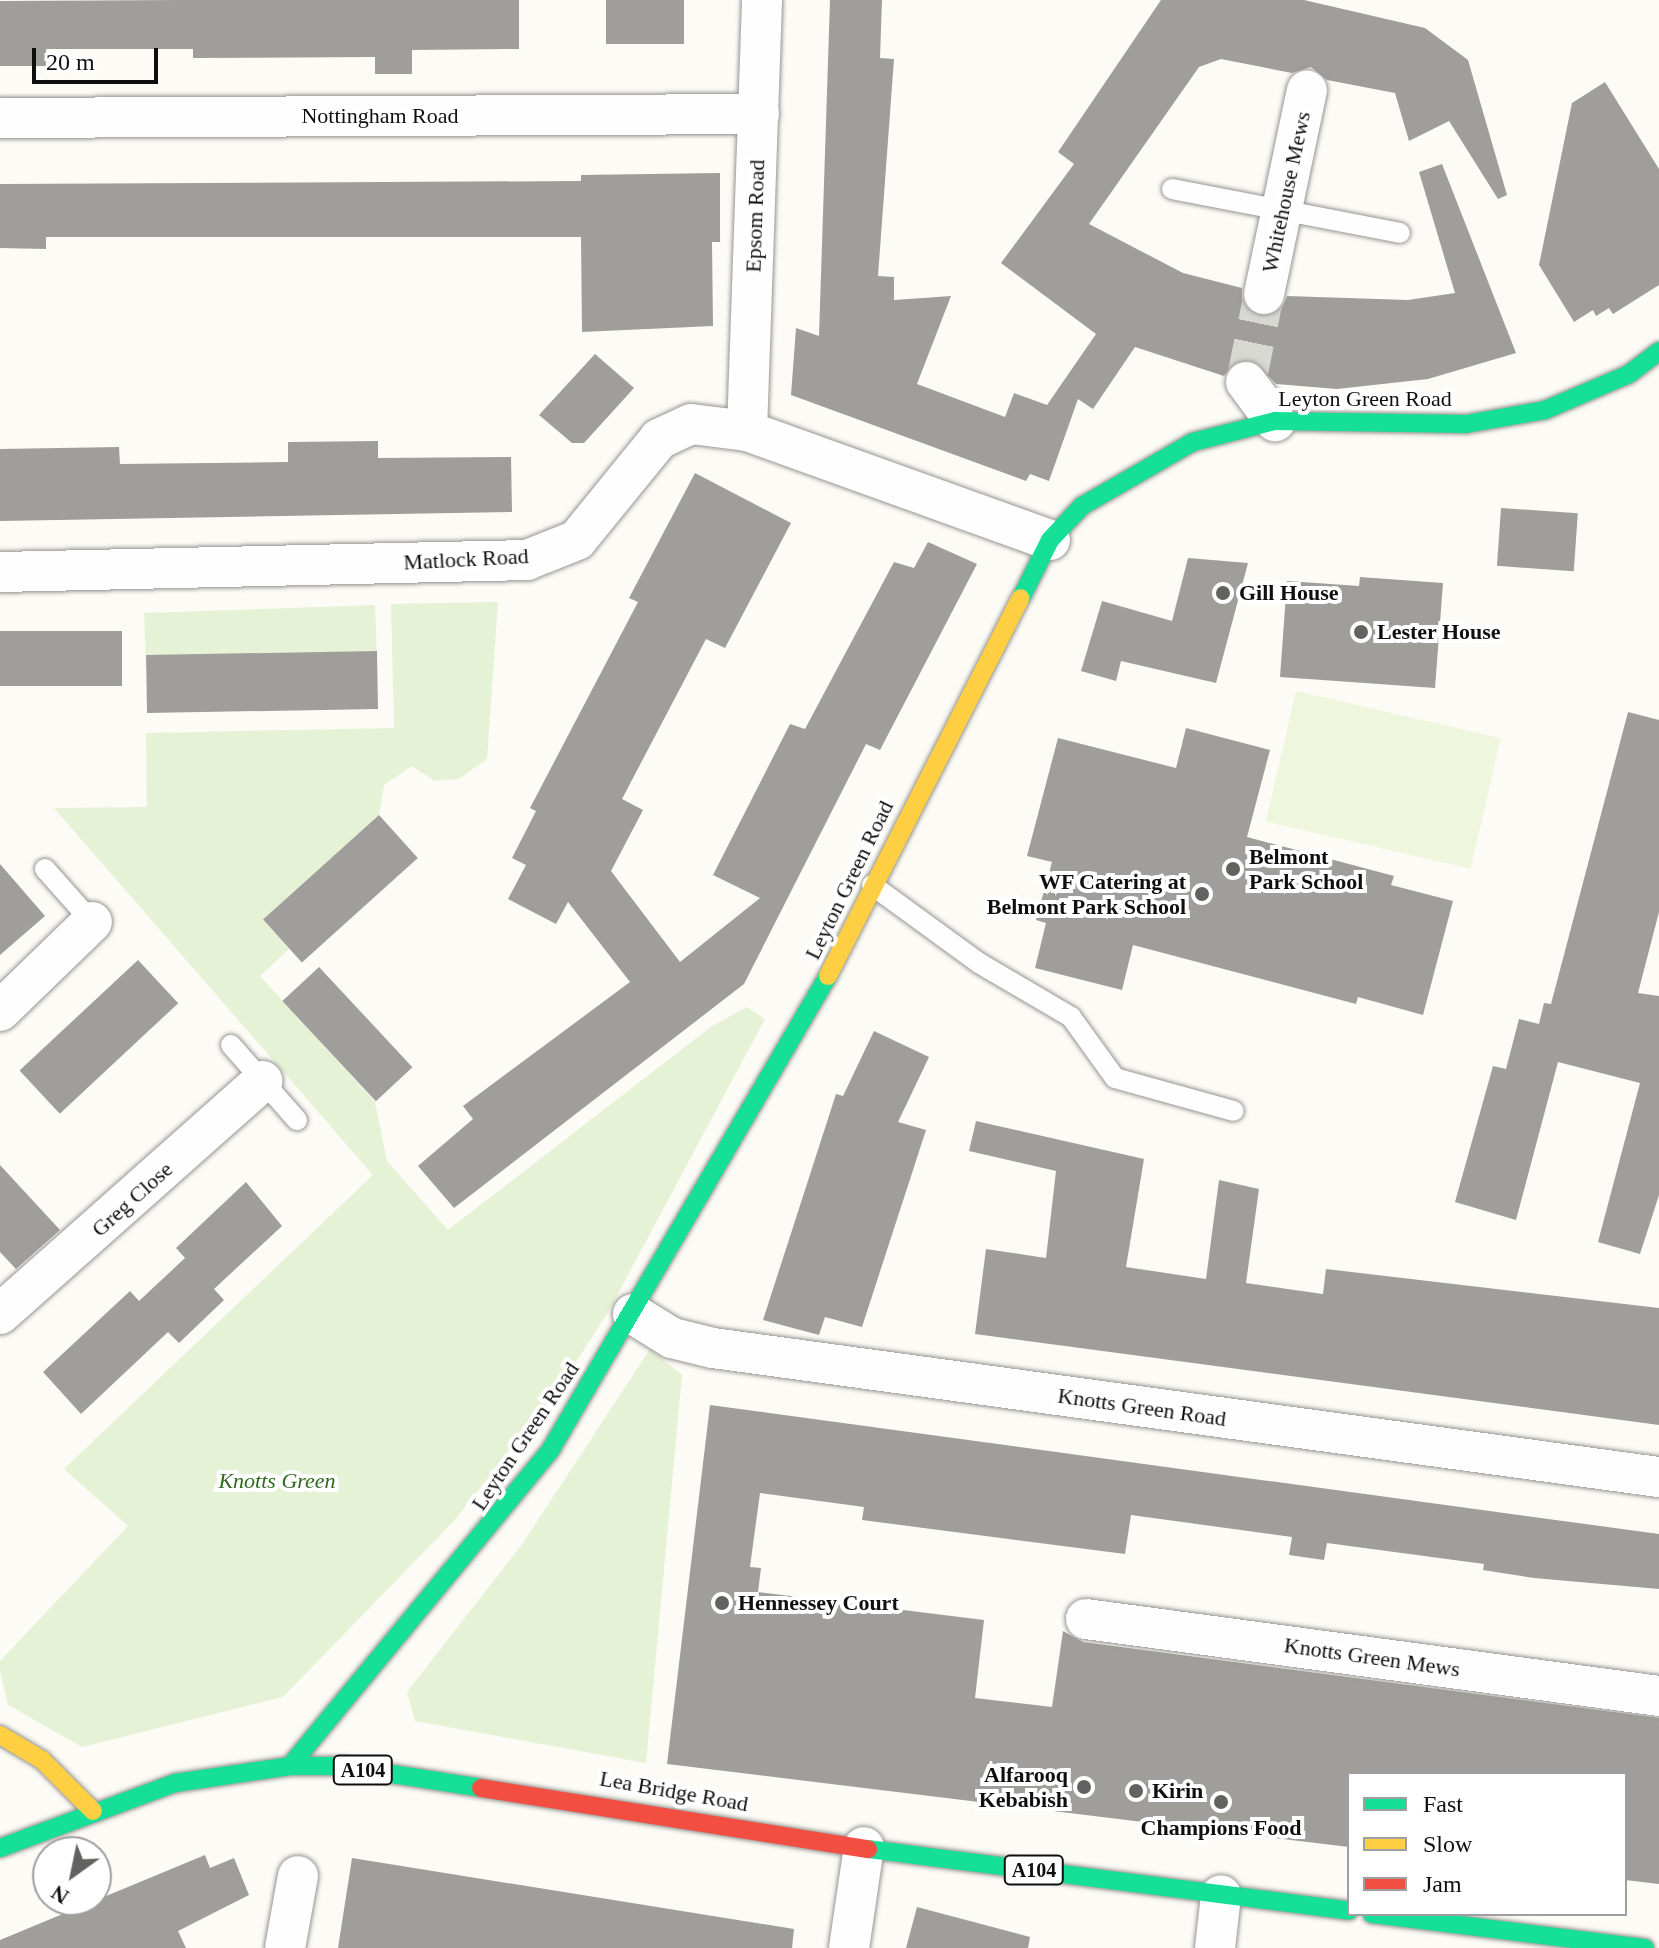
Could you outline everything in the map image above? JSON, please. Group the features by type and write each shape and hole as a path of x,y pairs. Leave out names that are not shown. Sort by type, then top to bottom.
{"main road":[{"name":"Leyton Green Road","path":"290,1766 494,1525 551,1449 804,1026 872,885 1050,540 1082,506 1131,472 1193,442 1275,421 1466,424 1545,410 1629,374 1659,351"},
{"path":"0,1735 42,1760 93,1811"},
{"name":"Lea Bridge Road","path":"0,1848 175,1783 290,1766 341,1766 546,1794 864,1847 1347,1911"},
{"path":"1388,1916 1645,1948"}],"street":[{"name":"Epsom Road","path":"747,431 762,0"},
{"name":"Whitehouse Mews","path":"1264,294 1307,90"},
{"name":"Nottingham Road","path":"0,118 759,114"},
{"path":"1246,382 1275,421"},
{"name":"Matlock Road","path":"0,572 527,560 577,540 597,523 659,439 691,424 747,431 1050,540"},
{"path":"0,1011 92,922"},
{"name":"Greg Close","path":"0,1314 262,1081"},
{"name":"Knotts Green Road","path":"633,1314 672,1338 713,1348 1659,1477"},
{"name":"Knotts Green Mews","path":"1086,1619 1659,1696"},
{"path":"849,1948 864,1847"},
{"path":"285,1948 298,1876"},
{"path":"1215,1948 1221,1895"}],"lane":[{"path":"1172,189 1400,233"},
{"path":"45,869 92,922"},
{"path":"872,885 979,963 1071,1017 1115,1078 1234,1111"},
{"path":"231,1045 297,1120"}],"green space":[{"name":"Knotts Green","path":"498,602 487,759 459,779 435,781 412,766 384,785 379,815 263,920 289,949 260,976 375,1102 387,1161 448,1230 712,1026 747,1007 765,1019 607,1314 555,1394 454,1521 283,1697 82,1747 8,1705 0,1671 0,1661 128,1526 64,1469 373,1175 54,808 147,807 146,733 394,728 391,604"},
{"path":"375,605 377,651 146,659 144,613"},
{"path":"1296,691 1501,738 1470,869 1266,822"},
{"path":"650,1349 682,1375 646,1763 415,1721 407,1692 523,1543"}],"building":[{"path":"519,0 519,49 412,50 412,74 375,74 375,57 193,58 193,49 46,49 46,66 0,66 0,1"},
{"path":"606,0 684,0 684,44 606,44"},
{"path":"830,0 882,0 880,58 894,59 878,276 894,277 894,300 951,296 917,384 1005,417 1014,393 1047,405 1096,334 1001,263 1074,164 1058,152 1161,0 1304,0 1425,28 1468,60 1507,195 1498,199 1449,121 1409,141 1395,93 1327,80 1311,67 1292,73 1221,59 1199,67 1089,224 1183,273 1242,288 1242,302 1260,317 1281,310 1287,296 1408,300 1455,293 1419,172 1442,164 1516,353 1428,379 1337,389 1276,384 1254,361 1233,363 1224,376 1135,347 1093,409 1078,399 1049,481 1030,474 1026,481 791,395 796,328 819,336"},
{"path":"1605,82 1659,169 1659,285 1613,314 1609,308 1596,316 1593,310 1574,322 1539,265 1572,103"},
{"path":"720,173 720,242 712,242 713,326 582,332 581,237 46,237 46,249 0,248 0,184 581,181 581,175"},
{"path":"595,354 634,388 584,443 572,443 539,415"},
{"path":"378,441 378,458 511,457 512,512 0,521 0,449 119,447 120,464 288,462 288,442"},
{"path":"695,473 791,523 725,648 706,639 622,799 643,810 611,871 680,962 760,898 713,875 790,724 805,729 894,562 914,568 928,542 977,564 880,750 866,744 744,984 454,1208 418,1166 473,1119 463,1106 630,982 568,902 556,924 508,899 526,865 512,858 536,811 530,808 638,602 629,598"},
{"path":"1501,508 1578,513 1574,571 1497,566"},
{"name":"Gill House","path":"1188,558 1248,563 1216,683 1121,661 1116,681 1081,671 1102,601 1172,621"},
{"name":"Lester House","path":"1360,577 1443,583 1435,688 1280,677 1287,581 1359,586"},
{"path":"0,631 122,631 122,686 0,686"},
{"path":"377,651 378,709 147,713 146,655"},
{"path":"1628,712 1659,720 1659,912 1638,993 1659,996 1659,1195 1640,1254 1598,1242 1640,1083 1558,1062 1516,1220 1455,1202 1493,1066 1506,1069 1519,1019 1539,1024 1544,1003 1551,1004"},
{"path":"1186,728 1270,750 1247,837 1394,876 1391,885 1453,901 1423,1015 1358,997 1356,1004 1133,945 1122,990 1035,968 1046,923 1036,920 1052,862 1027,856 1058,738 1176,768"},
{"path":"379,815 418,858 302,962 263,919"},
{"path":"0,864 45,916 0,955"},
{"path":"138,960 178,1003 60,1114 20,1070"},
{"path":"319,967 412,1067 376,1101 282,1001"},
{"path":"874,1031 929,1057 898,1122 926,1130 862,1327 825,1317 819,1335 763,1320 836,1094 843,1096"},
{"path":"976,1121 1144,1159 1126,1267 1206,1279 1219,1180 1259,1189 1246,1283 1323,1294 1326,1269 1659,1308 1659,1425 975,1334 986,1249 1046,1258 1056,1171 969,1151"},
{"path":"0,1165 60,1230 16,1269 0,1252"},
{"path":"246,1182 282,1226 214,1289 224,1300 179,1343 168,1332 81,1414 43,1372 130,1291 139,1301 185,1258 176,1248"},
{"path":"710,1405 1659,1534 1659,1589 1534,1578 1483,1570 1484,1564 1327,1543 1324,1560 1289,1555 1292,1537 1131,1515 1125,1554 862,1520 864,1507 760,1493 750,1567 761,1568 758,1592 984,1620 975,1698 1052,1707 1063,1631 1083,1642 1659,1718 1659,1884 1627,1880 1627,1772 1347,1772 1347,1847 667,1764"},
{"path":"205,1855 210,1868 234,1858 249,1895 178,1931 186,1948 0,1948 0,1940 58,1916 112,1916 112,1894"},
{"path":"352,1858 794,1929 792,1948 338,1948"},
{"path":"917,1907 1030,1937 1028,1948 906,1948"}],"tunnel":[{"path":"1246,382 1264,294"}],"traffic: fast":[{"path":"1021,598 1050,540 1082,506 1193,442 1275,421 1466,424 1545,410 1629,374 1659,351"},
{"path":"290,1766 551,1449 828,976"},
{"path":"0,1848 175,1783 290,1766 341,1766 481,1788"},
{"path":"868,1849 1347,1911"},
{"path":"1388,1916 1645,1948"}],"traffic: slow":[{"path":"828,976 1021,598"},
{"path":"0,1735 42,1760 93,1811"}],"traffic: jam":[{"path":"481,1788 868,1849"}],"place":[{"name":"Gill House","path":"1223,593"},
{"name":"Lester House","path":"1361,632"},
{"name":"Belmont Park School","path":"1233,869"},
{"name":"WF Catering at Belmont Park School","path":"1202,894"},
{"name":"Hennessey Court","path":"722,1603"},
{"name":"Alfarooq Kebabish","path":"1084,1787"},
{"name":"Kirin","path":"1136,1791"},
{"name":"Champions Food","path":"1221,1802"}]}
